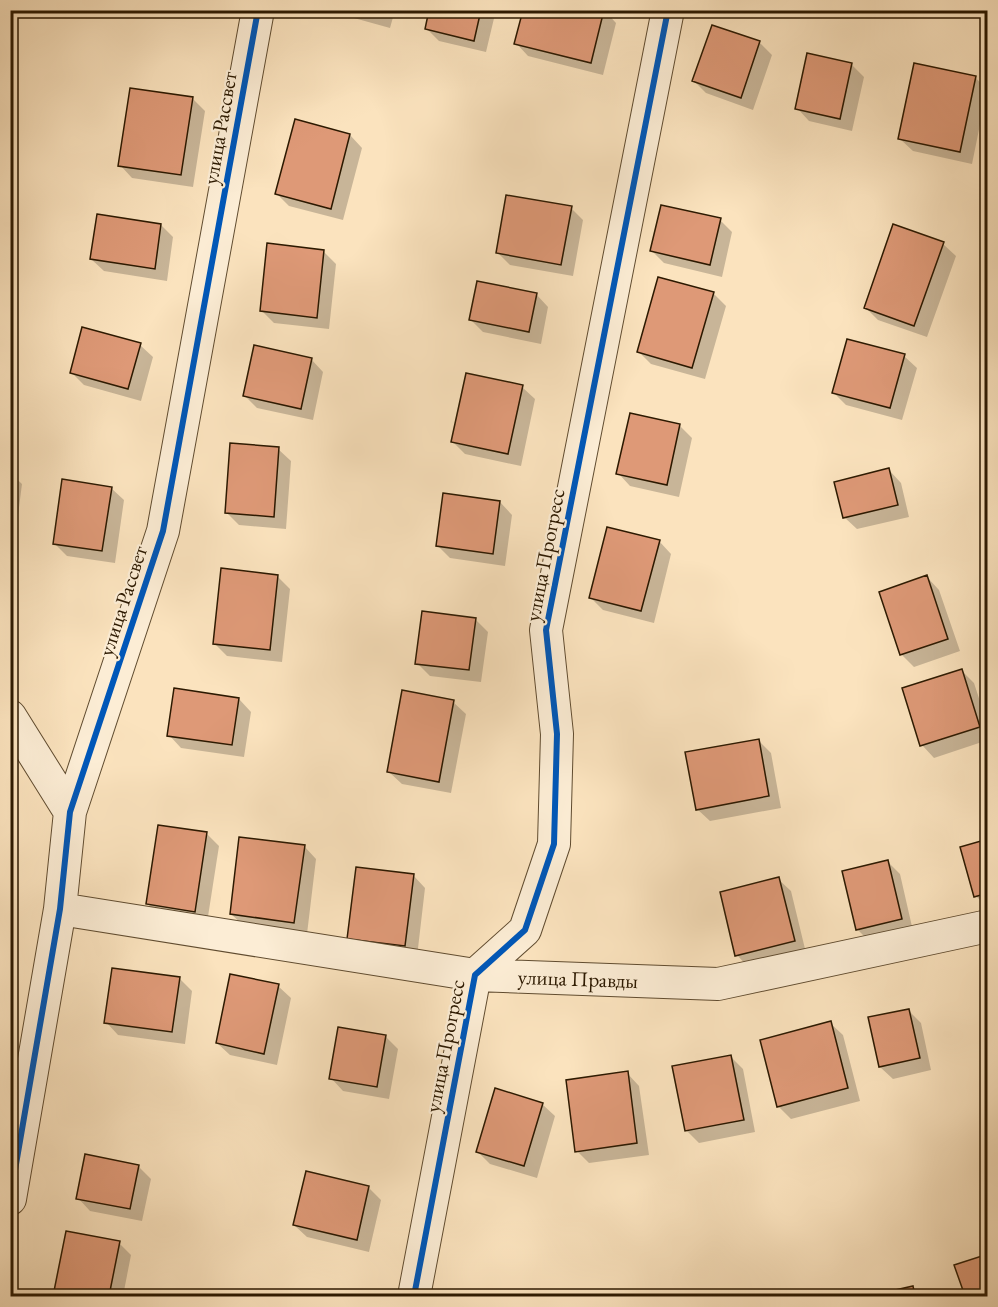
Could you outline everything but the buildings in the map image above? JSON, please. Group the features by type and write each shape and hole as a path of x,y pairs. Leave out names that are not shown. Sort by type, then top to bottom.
{"street":[{"name":"улица Рассвет","path":"10,1199 60,909 70,812 163,531 258,10"},
{"name":"улица Прогресс","path":"414,1296 475,975 525,930 554,844 557,734 546,630 668,10"},
{"path":"10,717 70,812"},
{"name":"улица Правды","path":"60,909 475,975 718,984 987,926"}],"cycle path":[{"path":"10,1199 60,909 70,812 163,531 258,10"},
{"path":"414,1296 475,975 525,930 554,844 557,734 546,630 668,10"}]}
